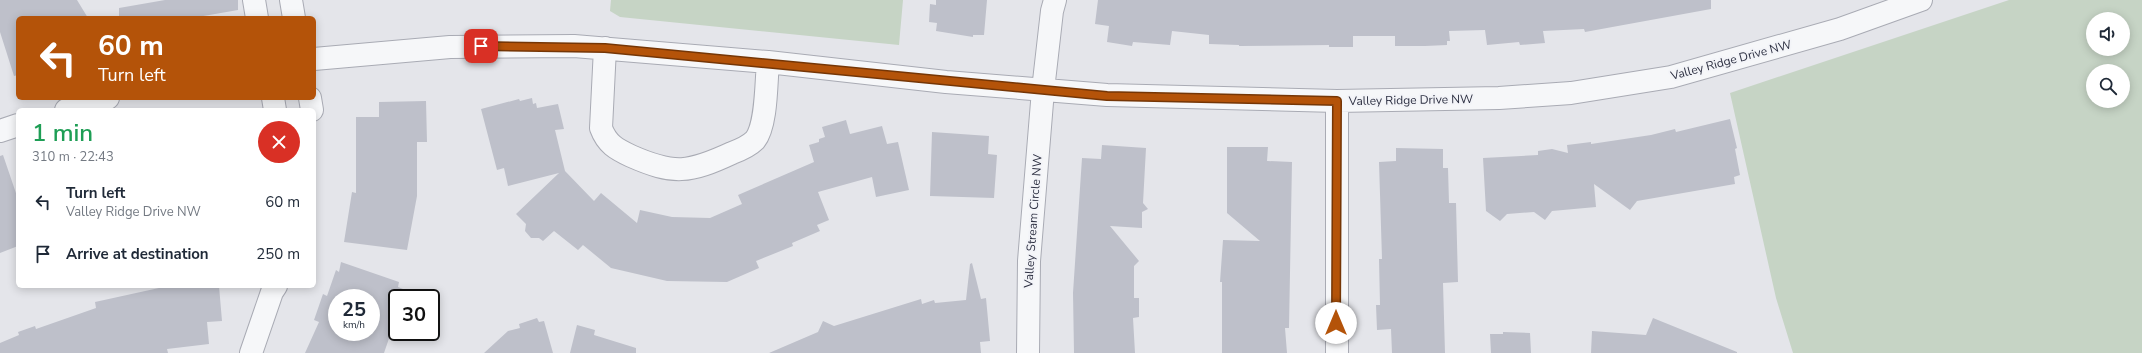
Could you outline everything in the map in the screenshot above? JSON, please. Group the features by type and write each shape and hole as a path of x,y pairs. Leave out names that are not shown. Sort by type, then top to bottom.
{"street":[{"path":"254,0 257,16"},
{"path":"291,0 294,16"},
{"name":"Valley Stream Circle NW","path":"1028,353 1029,261 1043,90 1052,11 1055,0"},
{"name":"Valley Ridge Drive NW","path":"316,58 450,47 512,45 605,48 768,62 1107,96 1337,101 1499,98 1571,93 1671,77 1753,55 1840,29 1911,2"},
{"path":"605,48 601,128 605,138 615,149 652,165 677,170 691,169 711,163 747,146 755,140 762,126 768,62"},
{"path":"73,108 101,100"},
{"path":"1337,101 1337,353"},
{"path":"0,131 16,126"},
{"path":"251,353 273,288"}],"green space":[{"path":"611,0 903,0 899,45 620,17 610,11"},
{"path":"2009,0 2142,0 2142,353 1793,353 1776,298 1730,93"}],"building":[{"path":"0,0 77,0 87,16 16,16 16,76 14,76 0,32"},
{"path":"165,0 238,0 238,10 204,16 119,16 119,8"},
{"path":"936,0 987,0 984,35 973,35 973,37 936,31 937,23 929,22 930,4 936,5"},
{"path":"1098,0 1711,0 1711,9 1585,32 1584,29 1543,31 1545,43 1520,45 1519,42 1487,45 1485,30 1449,31 1450,41 1447,41 1447,45 1425,46 1395,46 1395,36 1353,36 1353,47 1329,47 1329,45 1239,46 1209,44 1209,35 1172,31 1170,45 1133,42 1132,46 1107,42 1109,26 1095,24"},
{"path":"532,98 533,104 536,103 537,108 558,104 564,129 555,130 565,171 594,201 601,193 637,223 640,210 672,217 710,218 742,204 738,195 814,162 809,145 819,142 819,139 825,137 822,127 846,120 850,134 882,126 887,144 898,142 909,190 876,197 872,177 818,192 829,220 817,225 820,231 792,243 793,246 756,261 759,268 727,282 667,281 611,268 583,245 578,250 554,231 543,241 539,238 531,238 525,231 526,224 516,214 559,173 508,186 504,168 497,170 481,109 519,99 520,101"},
{"path":"426,101 427,142 417,142 417,196 407,250 344,242 352,192 356,193 356,117 379,117 379,102"},
{"path":"1730,119 1737,148 1735,149 1740,175 1734,177 1735,184 1637,201 1630,210 1594,184 1596,207 1552,211 1545,220 1534,212 1507,214 1500,221 1486,211 1483,158 1538,155 1538,151 1552,149 1568,153 1567,145 1591,142 1591,144 1651,135 1675,129 1676,132"},
{"path":"932,132 989,136 988,154 997,155 994,198 930,196"},
{"path":"1102,145 1146,148 1143,203 1148,209 1142,212 1142,228 1110,226 1139,261 1134,266 1134,298 1139,298 1139,317 1133,318 1135,353 1074,353 1073,293 1082,158 1101,159"},
{"path":"1227,147 1268,147 1267,161 1292,162 1289,328 1285,328 1287,353 1222,353 1222,282 1220,282 1223,240 1260,241 1227,213"},
{"path":"1396,148 1443,149 1443,168 1448,168 1449,203 1456,203 1458,282 1443,283 1445,353 1392,353 1391,329 1377,330 1376,305 1380,305 1379,259 1382,259 1379,162 1396,161"},
{"path":"3,155 16,193 16,247 0,253 0,156"},
{"path":"341,262 399,282 398,287 403,289 388,289 388,341 384,353 305,353 319,322 314,320 323,294 327,296 328,293 328,341 380,341 380,289 329,289 336,270 339,272"},
{"path":"972,263 981,299 986,298 990,341 980,342 981,353 769,353 818,332 823,321 834,326 921,299 922,304 934,300 935,303 966,300 970,264"},
{"path":"159,288 219,288 222,321 207,322 209,344 167,349 168,353 0,353 0,343 19,335 18,332 35,326 36,329 96,308 95,302"},
{"path":"537,318 539,322 544,321 553,353 484,353 508,331 520,328 519,324"},
{"path":"1653,318 1737,353 1591,353 1592,331 1646,335"},
{"path":"577,325 595,330 594,335 636,348 636,353 570,353"},
{"path":"1503,332 1530,333 1531,353 1491,353 1490,334 1503,334"}],"route":[{"path":"481,46 574,46 605,48 768,62 946,82 1107,96 1337,101 1336,323"}]}
